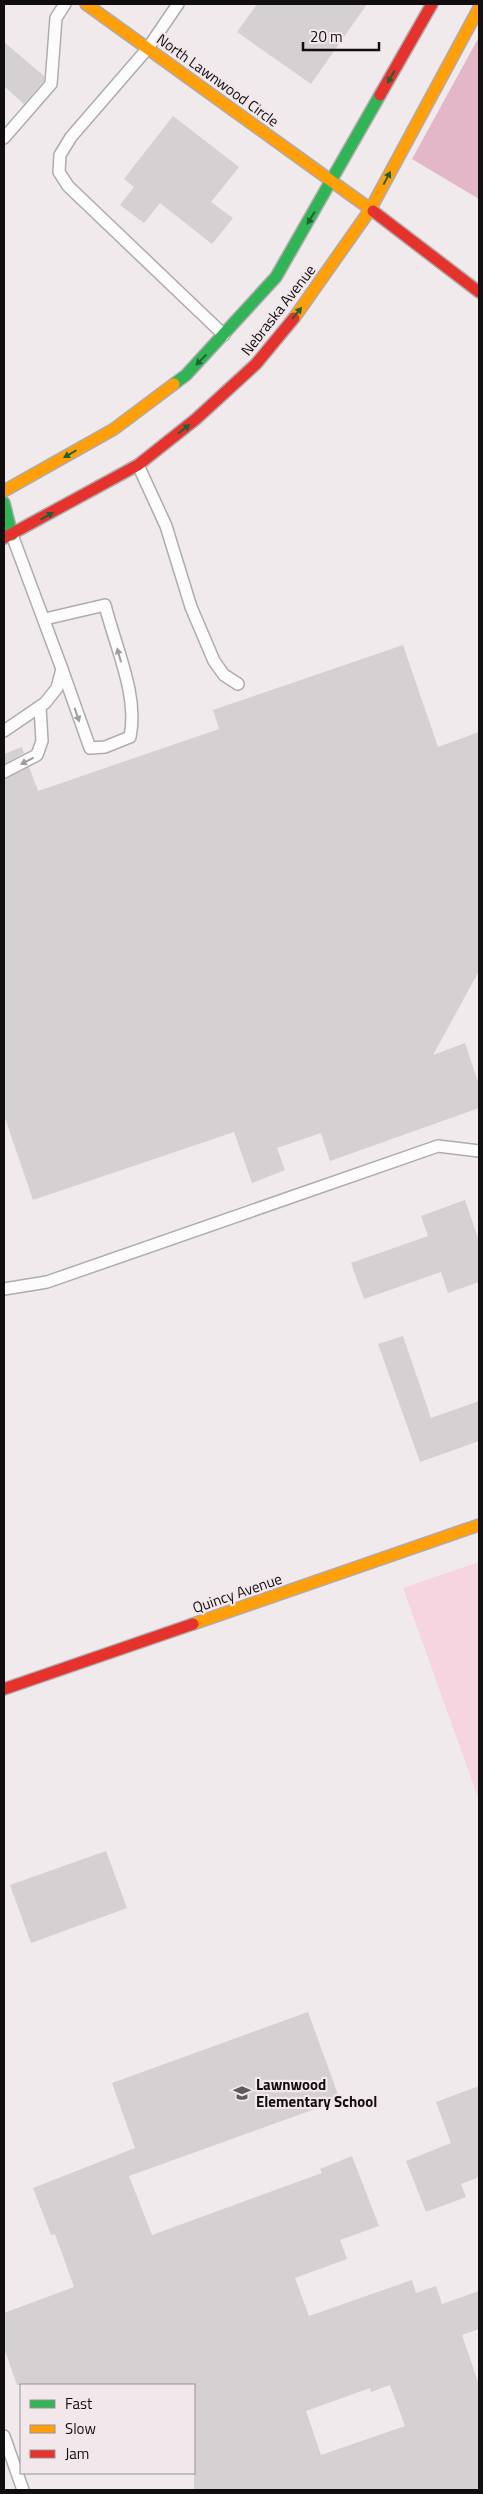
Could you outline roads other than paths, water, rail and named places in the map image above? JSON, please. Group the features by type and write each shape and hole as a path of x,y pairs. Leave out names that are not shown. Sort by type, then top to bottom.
{"street":[{"name":"North Lawnwood Circle","path":"86,4 333,180 479,292"},
{"name":"Nebraska Avenue","path":"4,491 117,432 227,338 276,277 432,4"},
{"name":"Nebraska Avenue","path":"8,536 136,461 196,419 302,308 370,210 479,8"},
{"path":"4,503 8,536"},
{"name":"Quincy Avenue","path":"4,1689 479,1526"}],"lane":[{"path":"4,138 51,84 56,18 65,4"},
{"path":"178,4 148,48 71,137 60,155 59,172 68,186 227,338"},
{"path":"136,461 166,526 191,607 214,661 224,675 238,684"},
{"path":"8,536 45,619 90,748 105,748 130,737 134,720 130,696 105,605 45,619"},
{"path":"4,731 40,706 57,688 62,669"},
{"path":"4,772 38,756 42,740 40,706"},
{"path":"4,1289 47,1282 438,1146 478,1154"},
{"path":"4,2436 23,2490"}],"place":[{"name":"Lawnwood Elementary School","path":"242,2093"}]}
